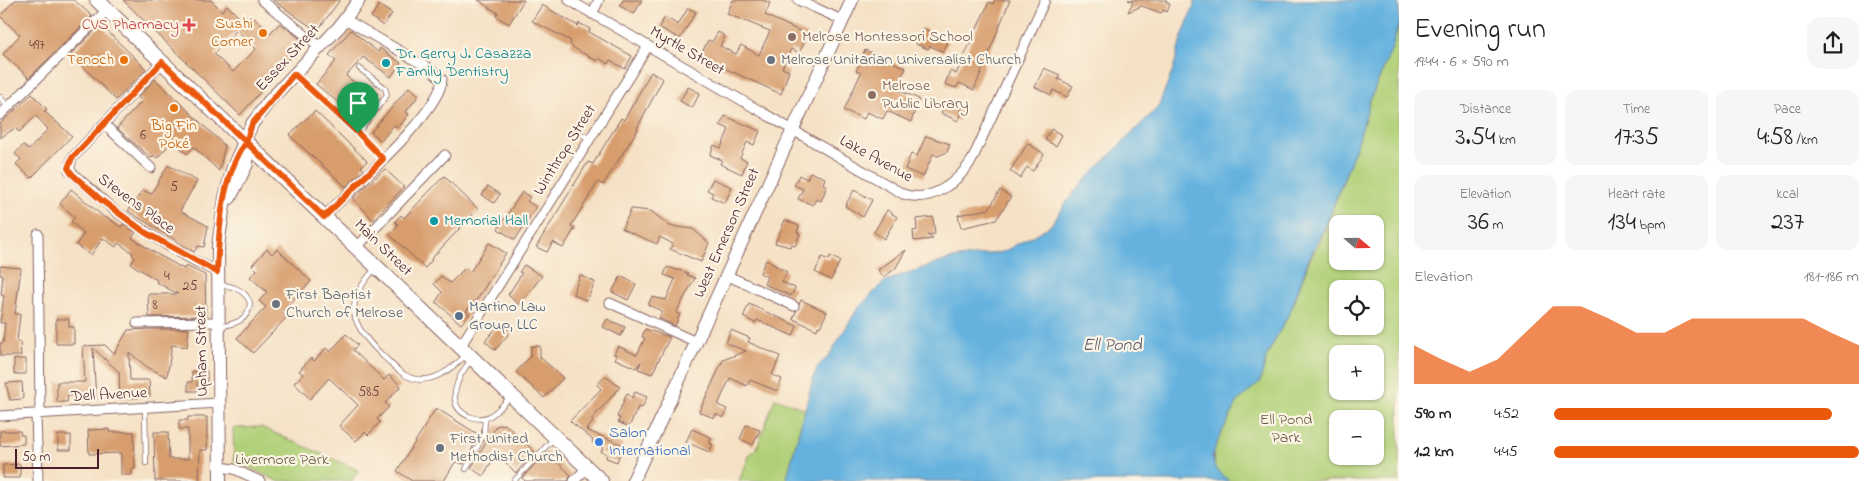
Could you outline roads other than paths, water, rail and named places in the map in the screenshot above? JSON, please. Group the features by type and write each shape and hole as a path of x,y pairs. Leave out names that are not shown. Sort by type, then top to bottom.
{"main road":[{"name":"Main Street","path":"102,5 601,481"}],"street":[{"path":"262,0 320,47"},
{"name":"Essex Street","path":"246,142 252,124 294,74 345,19 359,0"},
{"name":"Myrtle Street","path":"569,0 792,128"},
{"path":"592,14 599,0"},
{"path":"798,0 842,20"},
{"name":"West Emerson Street","path":"633,481 792,128 852,0"},
{"name":"Lake Avenue","path":"792,128 903,194 916,196 942,190 956,180 972,160 1045,0"},
{"path":"0,115 44,73 102,5"},
{"path":"324,217 383,159 431,105 440,88 442,79 426,67 345,19"},
{"name":"Winthrop Street","path":"467,353 590,139 648,46"},
{"path":"151,168 104,124 162,62"},
{"name":"Stevens Place","path":"104,124 72,158 68,168 101,200 124,217 218,278"},
{"name":"Upham Street","path":"220,481 218,278 221,221 233,167 246,142"},
{"path":"356,248 445,155"},
{"path":"38,234 38,481"},
{"path":"726,275 794,306"},
{"path":"610,303 696,342"},
{"path":"137,323 218,325"},
{"name":"Dell Avenue","path":"0,416 219,403"},
{"path":"220,467 234,469 260,481"},
{"path":"574,481 587,468"}],"lane":[{"path":"358,133 387,95 384,88 359,68"},
{"path":"294,74 358,133 383,159"},
{"path":"0,97 8,107"},
{"path":"576,132 590,139"},
{"path":"377,267 362,282 354,301 356,324 367,341 399,371 415,378 430,378 444,373 467,353"},
{"path":"218,278 246,296 250,303 247,314 240,321 218,325"},
{"path":"467,353 462,372 455,387 455,403 466,415 485,418 512,396"},
{"path":"145,408 146,463"},
{"path":"466,469 484,434 485,418"},
{"path":"514,481 555,437"}],"water":[{"name":"Ell Pond","path":"1196,0 1396,0 1399,6 1399,22 1392,48 1370,100 1359,139 1326,225 1308,261 1292,308 1267,355 1260,382 1238,401 1212,456 1215,468 1229,481 786,481 814,375 818,366 828,357 858,308 883,283 901,275 951,259 1003,252 1050,226 1076,189 1158,107 1173,70 1181,39"}],"place":[{"name":"CVS Pharmacy","path":"189,25"},
{"name":"Sushi Corner","path":"263,33"},
{"name":"Melrose Montessori School","path":"792,37"},
{"name":"Tenoch","path":"124,60"},
{"name":"Melrose Unitarian Universalist Church","path":"771,60"},
{"name":"Dr. Gerry J. Casazza Family Dentistry","path":"386,63"},
{"name":"Melrose Public Library","path":"872,95"},
{"name":"Big Fin Poké","path":"174,108"},
{"name":"Memorial Hall","path":"434,221"},
{"name":"First Baptist Church of Melrose","path":"276,304"},
{"name":"Martino Law Group, LLC","path":"459,316"},
{"name":"Salon International","path":"599,442"},
{"name":"First United Methodist Church","path":"440,448"}],"park label":[{"name":"Ell Pond Park","path":"1286,429"},
{"name":"Livermore Park","path":"282,460"}]}
